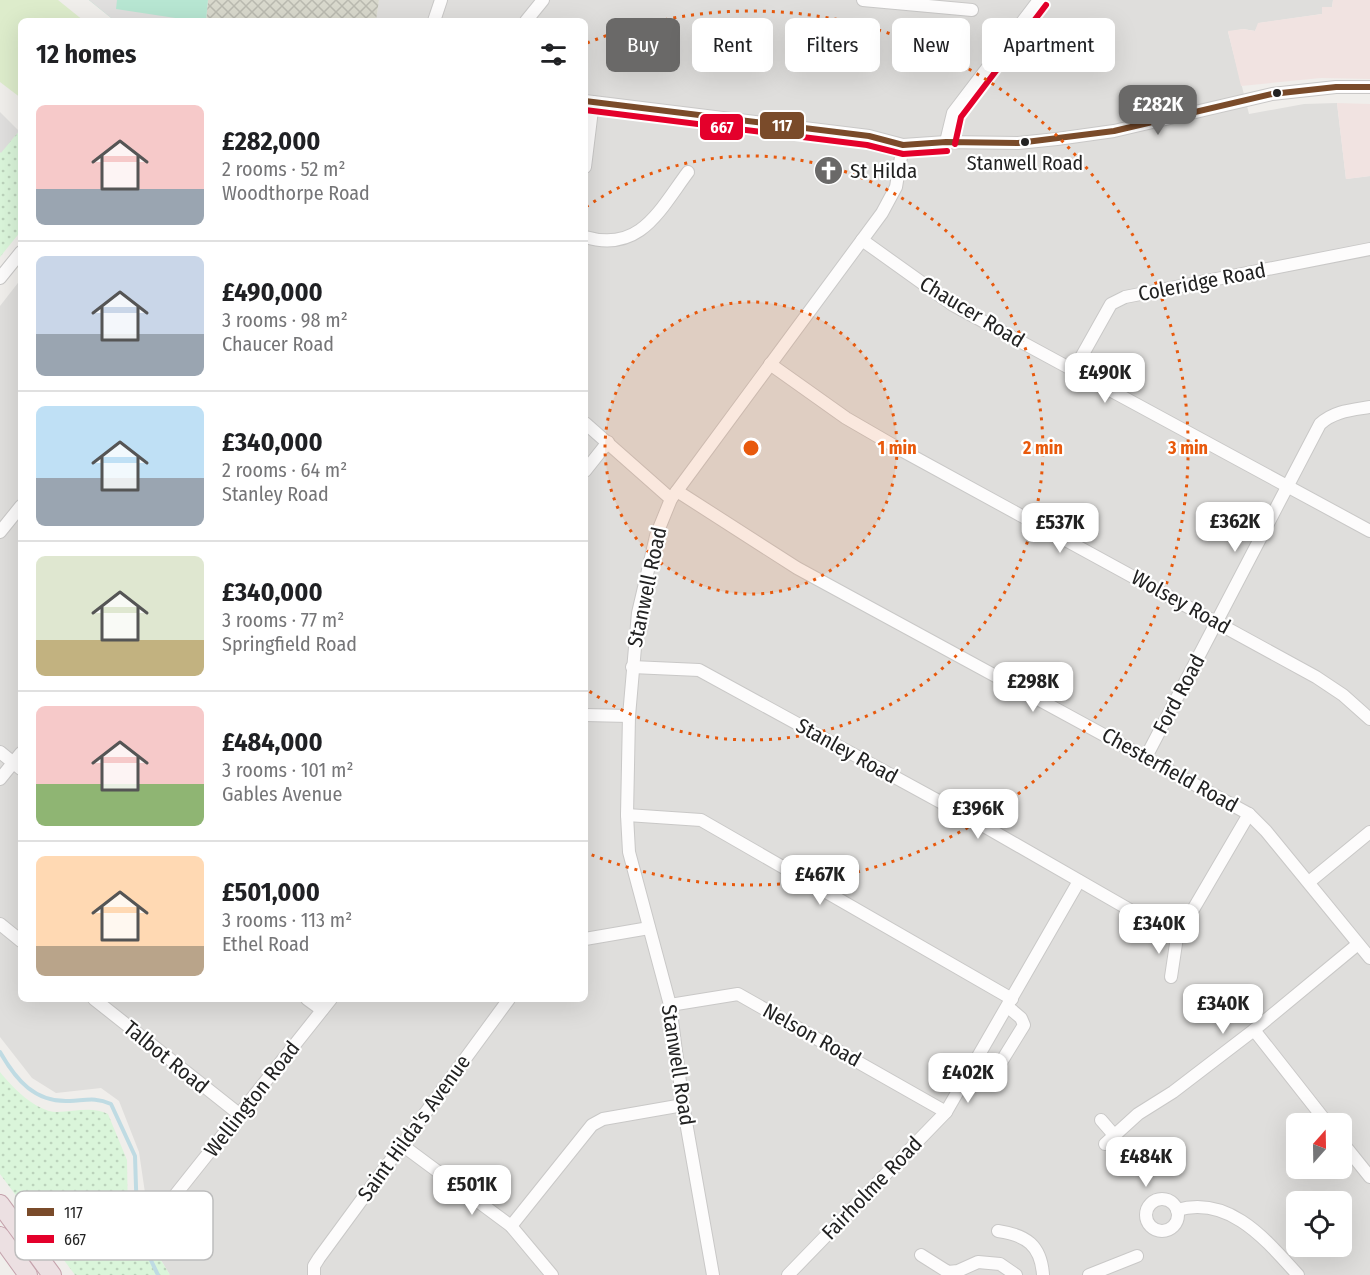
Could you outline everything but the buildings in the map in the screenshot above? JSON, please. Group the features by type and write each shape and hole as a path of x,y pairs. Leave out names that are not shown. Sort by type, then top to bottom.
{"highway":[{"path":"0,1204 15,1224"},
{"path":"0,1236 15,1257"},
{"path":"17,1260 28,1275"},
{"path":"41,1260 52,1275"}],"street":[{"path":"435,18 441,0"},
{"path":"528,18 543,0"},
{"path":"863,0 959,4 972,10"},
{"path":"945,142 953,113 1039,0"},
{"path":"588,118 589,102 869,136 903,145 945,142 1018,143 1114,131 1272,94 1328,88 1370,87"},
{"name":"Stanwell Road","path":"713,1275 683,1105 670,1005 629,852 627,815 629,716 638,613 663,515 674,495 891,198 903,145"},
{"path":"588,238 604,243 628,239 648,225 688,172"},
{"name":"Chaucer Road","path":"862,240 952,305 1370,531"},
{"name":"Coleridge Road","path":"1074,370 1111,304 1125,297 1370,249"},
{"path":"0,278 18,256"},
{"name":"Wolsey Road","path":"770,364 846,418 903,451 1316,677 1343,695 1370,719"},
{"name":"Ford Road","path":"1146,757 1320,424 1327,417 1370,407"},
{"name":"Chesterfield Road","path":"588,425 674,495 797,568 1249,814 1309,882 1370,958"},
{"path":"588,467 608,442"},
{"path":"0,532 18,510"},
{"name":"Stanley Road","path":"632,667 699,670 1177,937"},
{"path":"588,715 629,716"},
{"path":"0,752 18,762 0,779"},
{"path":"1171,977 1177,937 1249,814"},
{"path":"627,815 701,820 1010,1003 1024,1025 995,1072 977,1062"},
{"path":"1309,882 1370,832"},
{"name":"Fairholme Road","path":"788,1275 946,1112 977,1062 1079,881"},
{"path":"0,924 18,939"},
{"path":"588,938 649,928"},
{"path":"1101,1120 1109,1140 1138,1114 1173,1092 1254,1030 1358,944"},
{"name":"Nelson Road","path":"670,1005 738,993 946,1112"},
{"name":"Talbot Road","path":"98,1002 239,1114"},
{"path":"311,1002 322,1010"},
{"name":"Wellington Road","path":"178,1191 329,1002"},
{"name":"Saint Hilda's Avenue","path":"314,1275 314,1266 319,1258 507,1002"},
{"path":"1254,1030 1319,1113"},
{"path":"511,1227 592,1125 603,1119 683,1105"},
{"path":"402,1145 511,1227 552,1275"},
{"path":"1352,1154 1370,1177"},
{"path":"1177,1210 1193,1205 1214,1207 1255,1228 1298,1275"},
{"path":"998,1231 1018,1234 1034,1247 1042,1261 1043,1275"},
{"path":"921,1256 948,1272 958,1271 978,1262 1000,1264 1016,1275"},
{"path":"1089,1275 1116,1271 1137,1256"}],"shaded area":[{"path":"89,0 117,0 116,9 175,18 111,18"},
{"path":"208,0 379,0 376,18 206,18"},
{"path":"379,0 1333,0 1332,7 1322,14 1259,23 1255,31 1243,29 1228,32 1249,114 1304,104 1337,103 1346,179 1370,176 1370,1275 170,1275 161,1260 213,1260 213,1191 145,1191 139,1152 119,1101 101,1088 56,1093 32,1078 0,1037 0,306 18,283 18,1002 588,1002 588,18 376,18"},
{"path":"1333,0 1370,0 1370,79 1321,78 1241,86 1228,31 1243,29 1255,31 1258,23 1322,14 1322,7 1332,7"},
{"path":"1337,103 1370,104 1370,176 1346,179"},
{"path":"0,112 18,132 0,152"}],"green space":[{"path":"0,0 58,0 80,18 18,18 18,96 0,82"},
{"path":"89,0 208,0 206,18 111,18"},
{"path":"18,132 18,235 0,257 0,152"},
{"path":"0,1072 18,1091 41,1108 57,1112 89,1110 108,1114 127,1160 128,1191 15,1191 15,1194 0,1174"},
{"path":"64,1260 161,1260 170,1275 75,1275"}],"waterway":[{"path":"0,1052 20,1080 37,1094 58,1101 96,1100 111,1104 135,1156 136,1191"},
{"path":"151,1260 158,1275"}],"transit line":[{"name":"667","path":"955,144 961,117 1046,5"},
{"name":"117","path":"588,101 869,136 903,145 946,142 1018,143 1114,131 1272,94 1336,87 1370,87"},
{"name":"667","path":"588,110 867,145 903,154 947,151"}],"place":[{"name":"Stanwell Road","path":"1025,142"},
{"name":"St Hilda","path":"829,171"}]}
